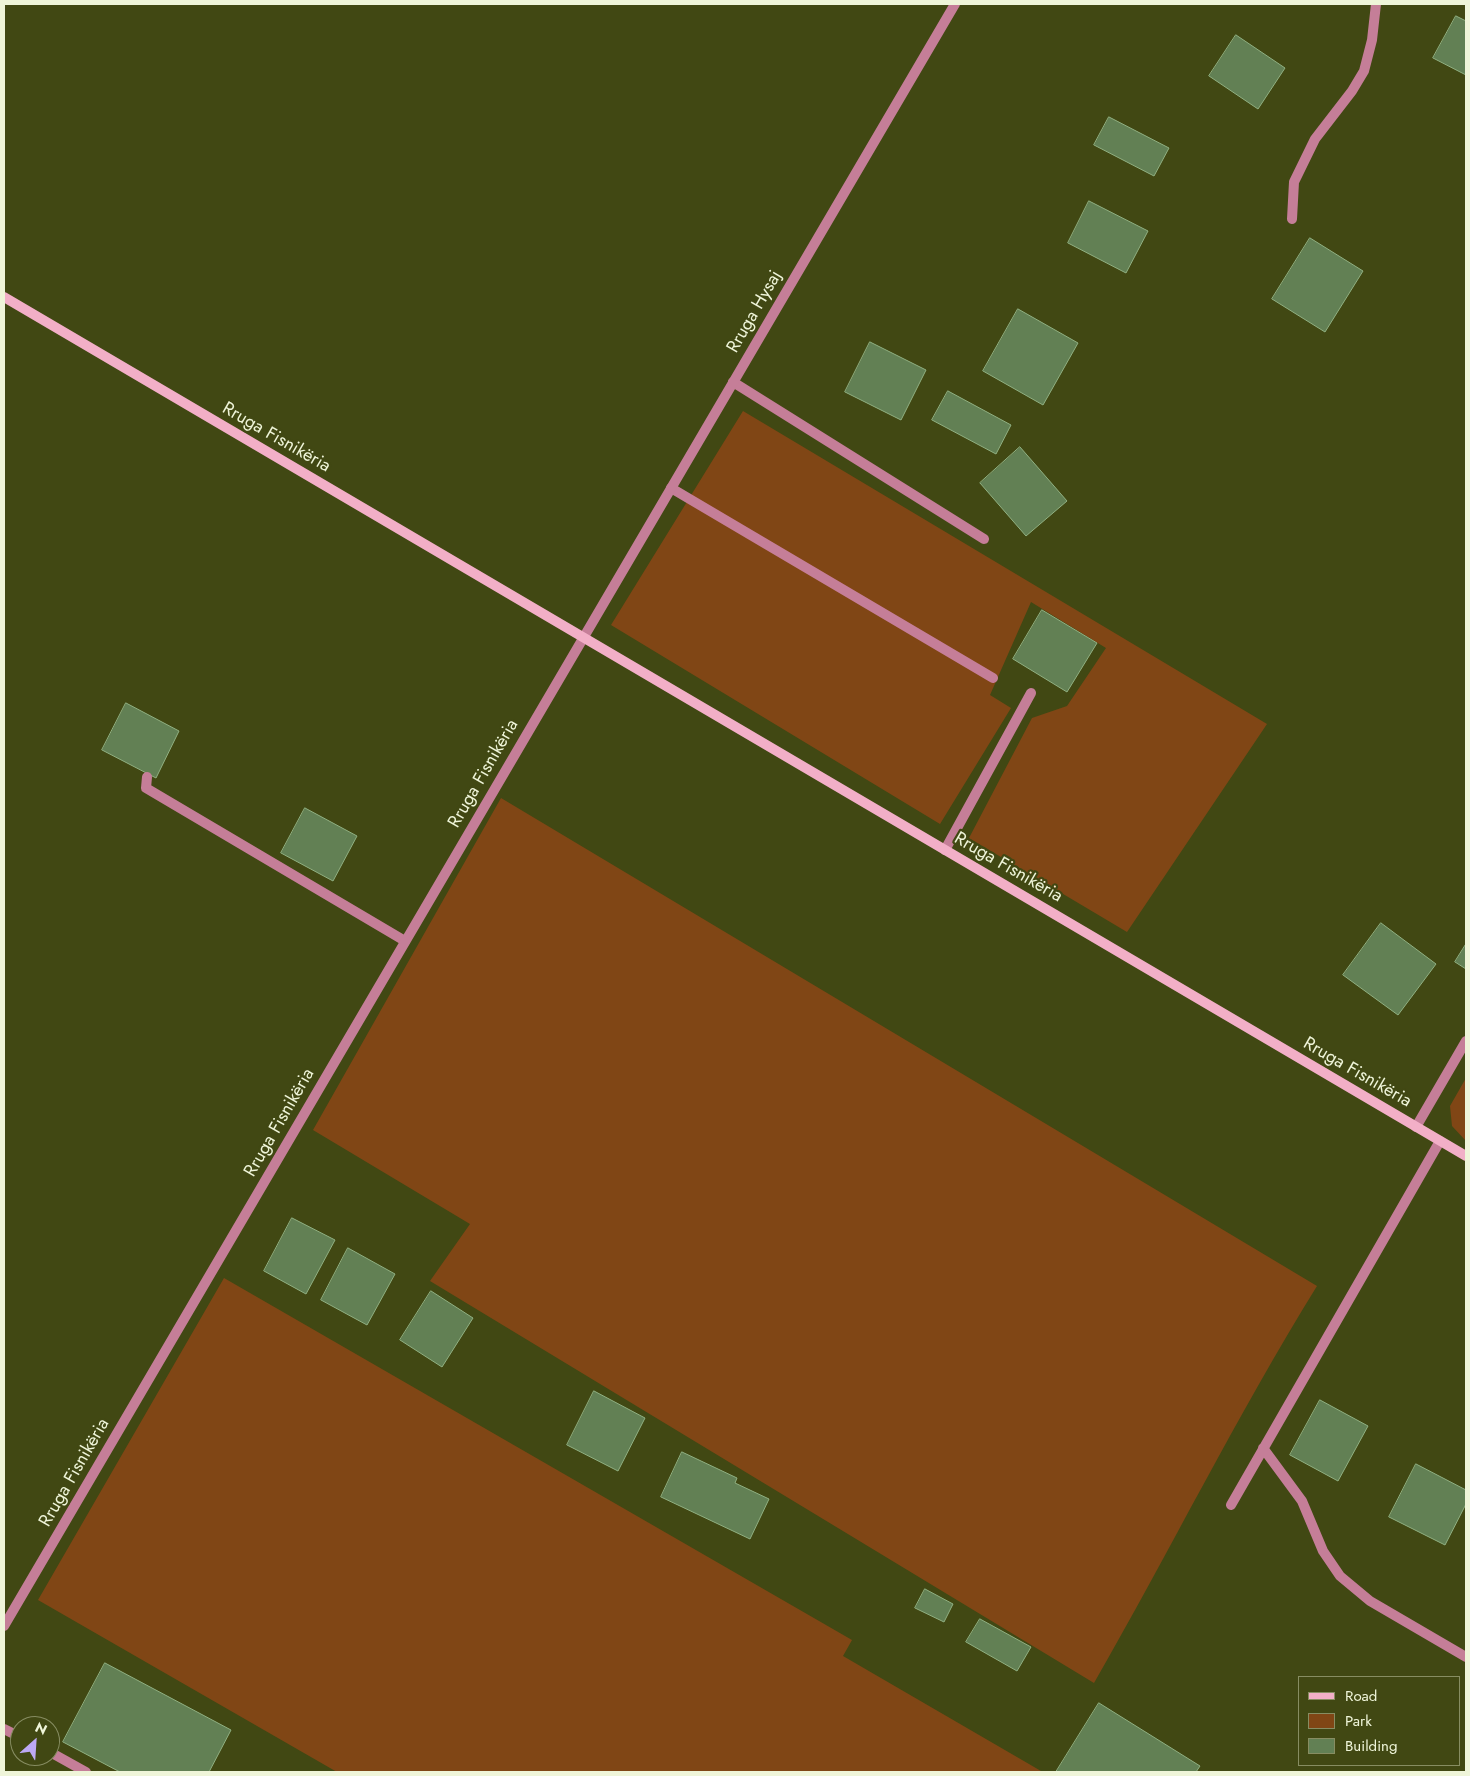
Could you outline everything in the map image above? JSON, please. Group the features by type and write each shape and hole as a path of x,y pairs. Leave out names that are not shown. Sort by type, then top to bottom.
{"street":[{"name":"Rruga Hysaj","path":"583,637 955,4"},
{"path":"1292,219 1294,182 1297,175 1315,140 1352,91 1364,71 1372,40 1376,4"},
{"name":"Rruga Fisnikëria","path":"4,297 1466,1156"},
{"path":"733,382 984,539"},
{"path":"671,488 993,678"},
{"name":"Rruga Fisnikëria","path":"4,1626 583,637"},
{"path":"945,850 1031,693"},
{"path":"147,777 146,788 405,941"},
{"name":"Rruga Fisnikëria","path":"1416,1127 1466,1041"},
{"path":"1230,1505 1440,1141"},
{"path":"1263,1448 1302,1501 1323,1551 1340,1576 1370,1601 1466,1657"},
{"path":"60,1758 86,1772"}],"green space":[{"path":"743,411 1267,724 1127,932 969,838 1032,718 1067,706 1106,648 1031,602 990,695 1011,708 940,824 611,625"},
{"path":"501,798 1317,1286 1231,1433 1094,1683 430,1281 470,1224 313,1130"},
{"path":"1466,1078 1466,1141 1452,1126 1450,1106"},
{"path":"224,1278 852,1640 843,1656 1041,1771 337,1772 38,1600"}],"building":[{"path":"1456,16 1466,21 1466,75 1433,58"},
{"path":"1236,35 1285,68 1258,109 1209,76"},
{"path":"1109,117 1169,148 1154,176 1094,145"},
{"path":"1089,201 1148,231 1126,273 1068,243"},
{"path":"1310,238 1363,271 1325,332 1272,299"},
{"path":"1018,309 1078,343 1043,405 983,371"},
{"path":"870,342 926,370 901,420 845,392"},
{"path":"948,391 1011,425 996,454 932,420"},
{"path":"1020,447 1067,501 1026,536 980,483"},
{"path":"1042,610 1097,643 1067,692 1013,659"},
{"path":"126,703 179,731 156,778 102,750"},
{"path":"305,808 357,836 333,881 281,853"},
{"path":"1381,923 1436,964 1398,1015 1343,975"},
{"path":"1466,944 1466,969 1455,962"},
{"path":"292,1218 335,1240 306,1294 264,1271"},
{"path":"348,1248 395,1274 367,1325 321,1300"},
{"path":"431,1291 473,1318 442,1367 400,1340"},
{"path":"594,1391 645,1418 618,1471 567,1445"},
{"path":"1320,1400 1368,1426 1338,1481 1290,1455"},
{"path":"682,1452 737,1478 735,1483 769,1499 750,1539 661,1497"},
{"path":"1416,1464 1466,1490 1466,1504 1445,1545 1389,1517"},
{"path":"925,1589 953,1604 944,1622 915,1608"},
{"path":"980,1619 1031,1647 1017,1671 966,1642"},
{"path":"105,1663 231,1730 209,1772 120,1772 63,1742"},
{"path":"1099,1703 1200,1766 1196,1772 1056,1772"}]}
